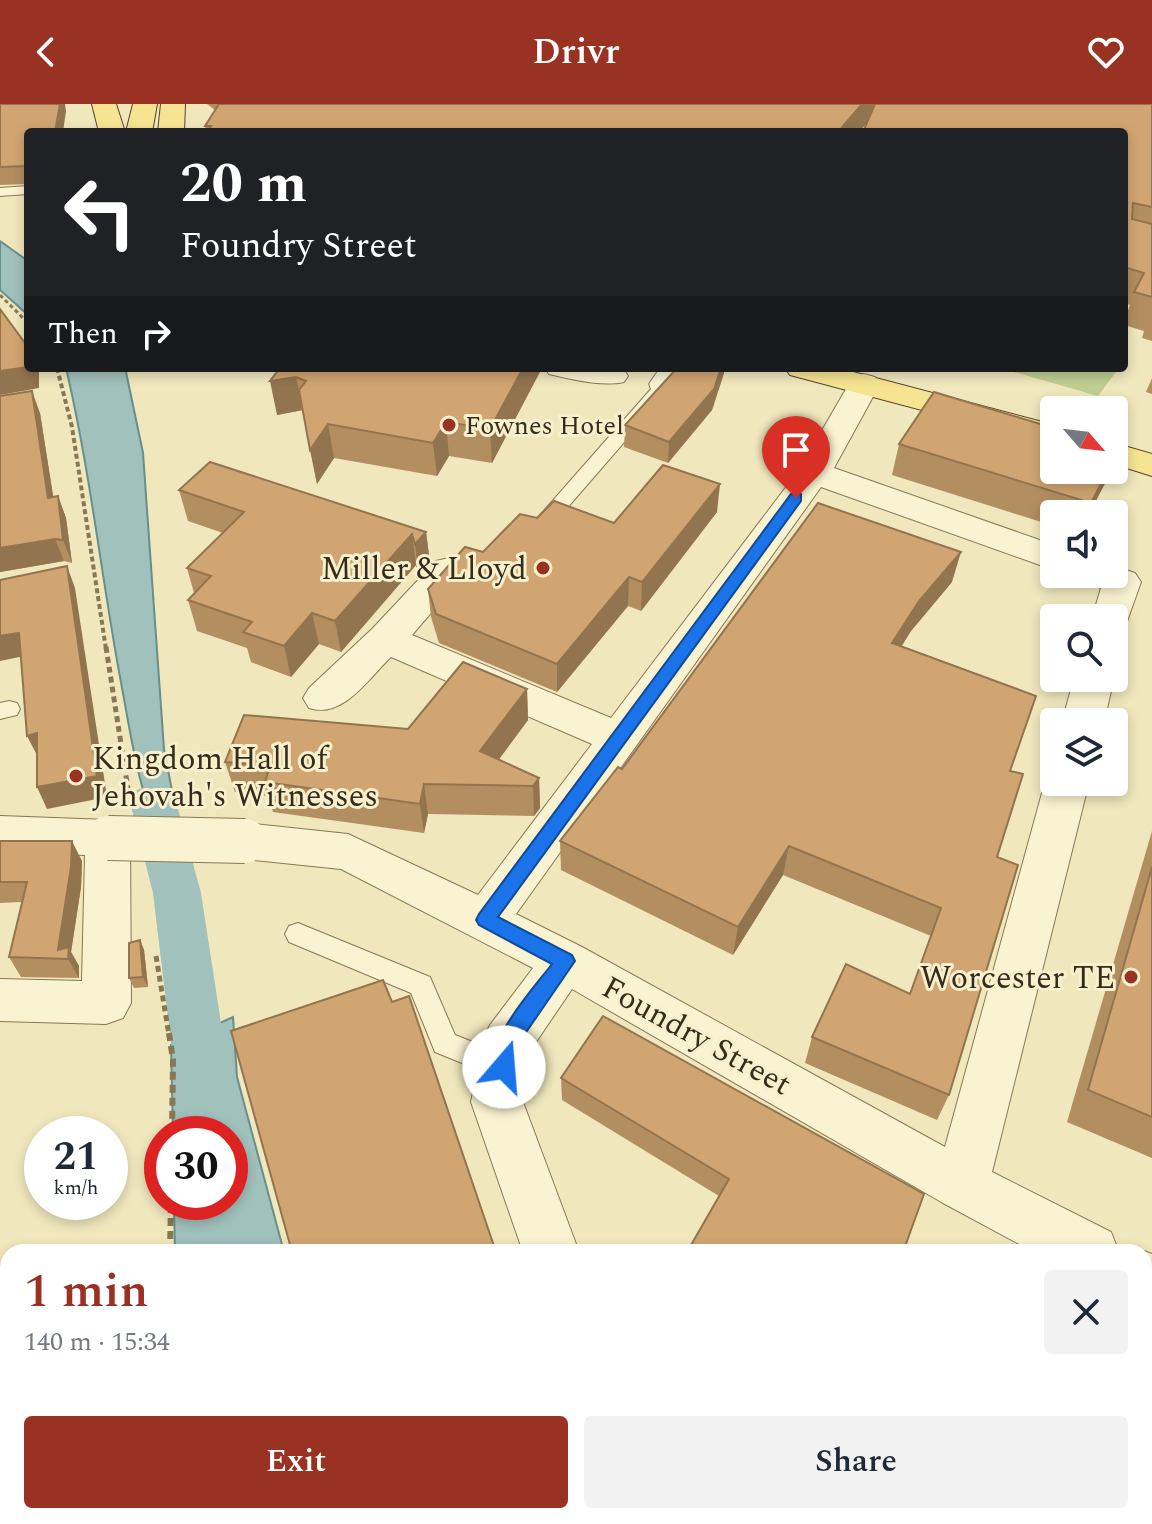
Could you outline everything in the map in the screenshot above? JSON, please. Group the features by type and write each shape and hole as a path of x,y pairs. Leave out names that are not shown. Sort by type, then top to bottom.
{"main road":[{"path":"104,104 111,128"},
{"path":"140,128 145,104"},
{"path":"171,128 173,104"},
{"path":"838,372 875,376 1040,408"},
{"path":"875,376 1040,430"},
{"path":"1128,433 1152,441"},
{"path":"1128,458 1152,466"}],"street":[{"path":"586,372 614,376"},
{"path":"486,920 814,473 875,376"},
{"path":"814,473 1040,553"},
{"path":"323,698 386,639 449,570"},
{"path":"386,639 621,739"},
{"path":"962,1185 1063,796"},
{"name":"Foundry Street","path":"0,834 245,841 348,852 565,961 962,1185 1076,1244"},
{"path":"0,1000 106,1003 108,838"},
{"path":"548,1244 497,1102 508,1041 565,961"}],"lane":[{"path":"0,192 24,190"},
{"path":"531,536 660,390 658,384 666,372"},
{"path":"298,934 421,985 445,1043 504,1067"}],"path":[{"path":"0,295 24,319"},
{"path":"58,372 72,427 128,789"},
{"path":"153,941 173,1060 172,1116"},
{"path":"170,1244 171,1220"}],"green space":[{"path":"1014,372 1116,372 1098,396"}],"water":[{"path":"0,241 24,258 24,311 0,290"},
{"path":"67,372 126,372 143,453 164,749 177,817 151,815 141,781 113,638 82,445"},
{"path":"233,1017 237,1077 247,1116 173,1116 171,1045"},
{"path":"248,1118 282,1244 175,1244 174,1220 248,1220"}],"building":[{"path":"0,104 60,104 56,128 24,128 24,166 0,167"},
{"path":"219,104 862,104 841,128 205,126"},
{"path":"875,104 1152,104 1152,207 1133,203 1132,219 1152,224 1152,297 1134,292 1144,273 1128,268 1128,128 865,128"},
{"path":"0,309 24,342 24,368 0,371"},
{"name":"Fownes Hotel","path":"277,372 521,372 490,429 446,422 433,443 328,424 310,450 299,390 306,381 296,377 270,381"},
{"path":"673,372 720,372 714,389 669,442 625,425"},
{"path":"32,391 48,498 58,496 63,540 0,548 0,396"},
{"path":"934,392 1040,424 1040,484 1101,484 1093,500 1081,500 899,444"},
{"path":"210,462 426,532 415,544 412,534 335,621 312,613 284,646 243,632 252,622 188,600 211,576 187,568 244,512 179,490"},
{"path":"663,465 720,484 642,582 629,577 557,664 436,614 428,589 465,547 483,552 520,514 537,518 554,501 614,523"},
{"path":"818,503 961,552 919,601 892,643 1036,696 1010,771 1023,774 997,857 1018,865 949,1095 812,1037 846,964 910,994 941,908 789,846 738,927 560,841 618,767 622,769"},
{"path":"67,566 97,776 37,787 37,733 27,736 19,633 0,636 0,580"},
{"path":"463,662 527,689 480,751 539,778 533,786 424,784 420,804 265,782 270,766 225,762 244,715 408,729"},
{"path":"0,841 72,841 58,950 69,947 68,959 9,957 27,882 0,882"},
{"path":"1152,867 1152,1117 1088,1090"},
{"path":"140,940 143,977 129,978 129,943"},
{"path":"383,980 392,1002 409,996 493,1244 290,1244 231,1031"},
{"path":"603,1016 924,1194 906,1244 692,1244 729,1179 561,1078"}],"waterway":[{"path":"153,802 177,893 208,1116"}],"place":[{"name":"Fownes Hotel","path":"449,425"},
{"name":"Miller & Lloyd","path":"543,568"},
{"name":"Kingdom Hall of Jehovah's Witnesses","path":"76,776"},
{"name":"Worcester TE","path":"1131,977"}],"route":[{"path":"504,1067 508,1041 565,961 486,920 796,498"}]}
